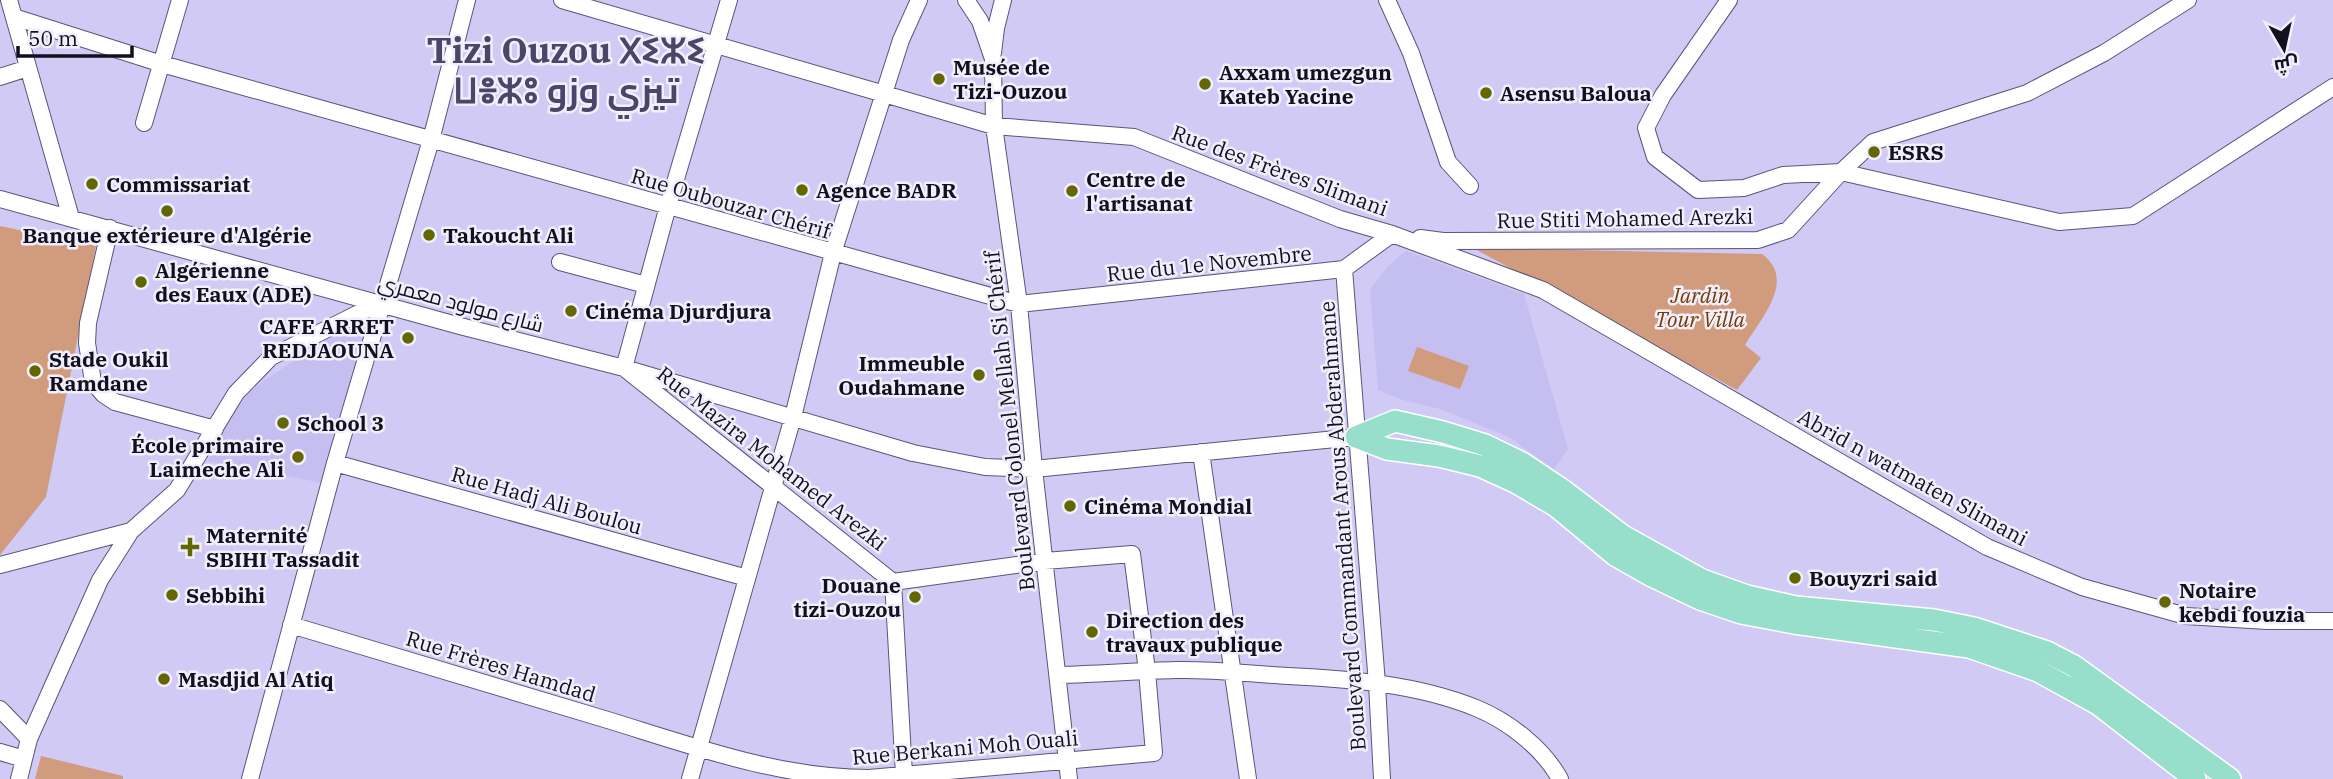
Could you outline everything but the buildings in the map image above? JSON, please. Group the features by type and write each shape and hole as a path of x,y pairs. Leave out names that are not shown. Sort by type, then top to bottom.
{"main road":[{"path":"1356,437 1395,421 1485,445 1522,463 1623,536 1702,580 1747,596 1796,607 1934,620 1987,632 2047,652 2074,666 2230,779"},
{"path":"1356,437 1387,449 1439,456 1492,471 1556,506 1615,555 1700,600 1741,613 1794,624 1969,647 2038,671 2098,704 2195,779"}],"street":[{"path":"9,0 72,218"},
{"path":"144,124 180,0"},
{"path":"250,779 335,463 431,140 467,0"},
{"name":"Rue des Frères Slimani","path":"562,0 994,126 1134,137 1340,219 1392,234 1544,290"},
{"path":"624,368 667,206 718,45 729,0"},
{"path":"901,40 904,0"},
{"path":"690,779 774,487 833,253 901,40 919,0"},
{"name":"Boulevard Colonel Mellah Si Chérif","path":"966,0 980,21 992,59"},
{"name":"Boulevard Colonel Mellah Si Chérif","path":"1003,0 992,59 994,126 1018,304 1069,779"},
{"path":"1387,0 1411,53 1448,162 1470,186"},
{"path":"1730,0 1663,95 1646,128 1655,157 1699,190 1744,188 1783,175 1840,172 2059,222 2133,216 2333,87"},
{"name":"Rue Stiti Mohamed Arezki","path":"1392,234 1443,241 1758,240 1788,230 1840,172 1873,142 2027,93 2104,53 2188,0"},
{"name":"Rue Oubouzar Chérif","path":"14,18 162,64 1018,304"},
{"path":"0,77 28,68"},
{"name":"شارع مولود معمري","path":"0,199 460,326 624,368 913,453 985,467 1034,469 1356,437"},
{"path":"110,228 88,323 93,382 103,394 116,402 215,429"},
{"name":"Rue du 1e Novembre","path":"1018,304 1344,269 1392,234"},
{"path":"560,262 646,285"},
{"name":"Boulevard Commandant Arous Abderahmane","path":"1344,269 1382,779"},
{"name":"Abrid n watmaten Slimani","path":"1544,290 1987,547 2070,582 2186,617 2333,621"},
{"path":"19,779 29,739 100,580 131,531 177,490 236,393 271,357 382,303"},
{"name":"Rue Mazira Mohamed Arezki","path":"624,368 894,582"},
{"path":"1201,452 1248,779"},
{"name":"Rue Hadj Ali Boulou","path":"335,463 747,578"},
{"path":"0,565 131,531"},
{"path":"904,775 894,582 1045,561 1132,554 1147,671"},
{"name":"Rue Frères Hamdad","path":"291,625 698,748"},
{"path":"1059,675 1178,670 1343,678 1432,695 1476,708 1510,727 1556,771 1560,779"},
{"name":"Rue Berkani Moh Ouali","path":"698,748 804,775 834,778 869,778 1154,753 1147,671"},
{"path":"0,709 29,739"},
{"path":"0,752 24,759"}],"shaded area":[{"path":"1406,251 1524,294 1568,449 1554,469 1509,437 1440,409 1403,400 1378,390 1370,290 1388,266"},
{"path":"330,336 367,338 323,483 208,461 235,401"}],"green space":[{"name":"Stade Oukil Ramdane","path":"0,226 96,246 46,497 0,555"},
{"name":"Jardin Tour Villa","path":"1473,248 1762,254 1772,264 1776,287 1767,311 1745,345 1761,358 1737,390"},
{"path":"1417,347 1469,366 1460,389 1408,371"},
{"path":"41,756 123,776 123,779 35,779"}],"place":[{"name":"Musée de Tizi-Ouzou","path":"939,79"},
{"name":"Axxam umezgun Kateb Yacine","path":"1205,84"},
{"name":"Asensu Baloua","path":"1486,93"},
{"name":"ESRS","path":"1874,152"},
{"name":"Commissariat","path":"92,184"},
{"name":"Agence BADR","path":"802,190"},
{"name":"Centre de l'artisanat","path":"1072,191"},
{"name":"Banque extérieure d'Algérie","path":"167,211"},
{"name":"Takoucht Ali","path":"429,235"},
{"name":"Algérienne des Eaux (ADE)","path":"141,282"},
{"name":"Cinéma Djurdjura","path":"571,311"},
{"name":"CAFE ARRET REDJAOUNA","path":"408,338"},
{"name":"Stade Oukil Ramdane","path":"35,371"},
{"name":"Immeuble Oudahmane","path":"979,375"},
{"name":"School 3","path":"283,423"},
{"name":"École primaire Laimeche Ali","path":"298,457"},
{"name":"Cinéma Mondial","path":"1070,506"},
{"name":"Maternité SBIHI Tassadit","path":"190,547"},
{"name":"Bouyzri said","path":"1795,578"},
{"name":"Sebbihi","path":"172,595"},
{"name":"Douane tizi-Ouzou","path":"915,597"},
{"name":"Notaire kebdi fouzia","path":"2165,602"},
{"name":"Direction des travaux publique","path":"1092,632"},
{"name":"Masdjid Al Atiq","path":"164,679"}],"district":[{"name":"Tizi Ouzou ⵝⵉⵣⵉ ⵡⴻⵣⵓ تيزي وزو","path":"566,70"}]}
